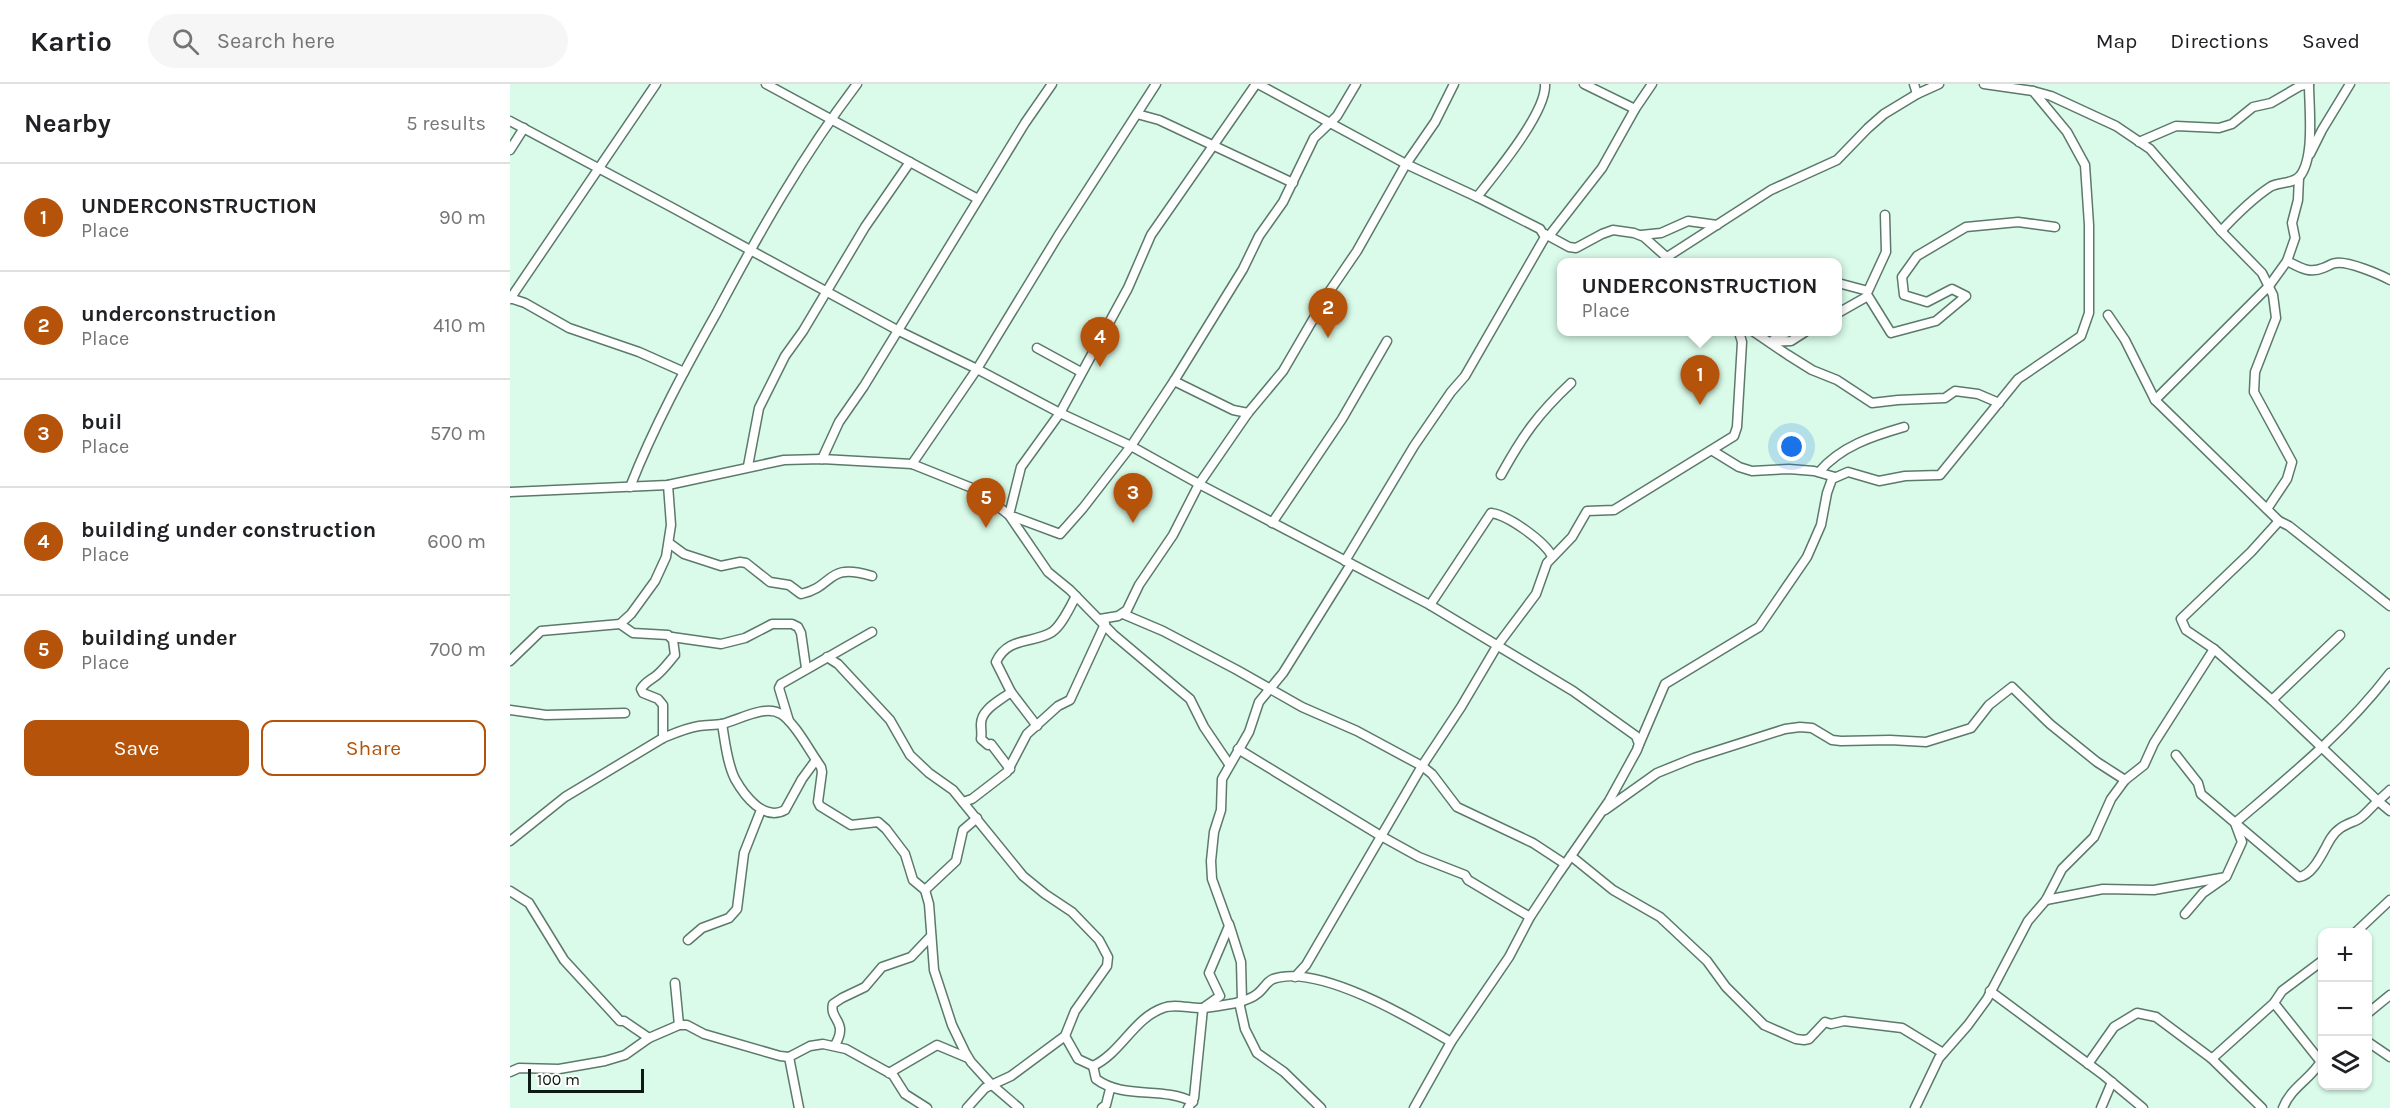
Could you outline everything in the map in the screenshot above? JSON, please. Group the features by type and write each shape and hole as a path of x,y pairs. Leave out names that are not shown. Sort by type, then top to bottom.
{"street":[{"path":"656,84 510,299 525,303 569,328 639,352 684,372"},
{"path":"766,84 978,199"},
{"path":"630,487 657,424 750,251 831,118 857,84"},
{"path":"822,459 839,422 899,331 978,199 1052,84"},
{"path":"912,464 977,369 1058,236 1156,84"},
{"path":"1229,764 1204,727 1190,699 1114,635 1076,596 1048,572 1009,515 1022,467 1059,413 1128,288 1151,235 1257,84 1406,164 1478,196 1547,235 1576,248 1602,234 1613,231 1641,235 1661,233 1688,221 1717,225"},
{"path":"510,492 668,485 784,460 822,459 912,464 977,490 1009,515 1060,534 1131,446 1174,381 1243,269 1259,236 1293,183 1314,138 1340,111 1356,84"},
{"path":"963,802 972,799 1010,769 1023,740 1073,696 1103,622 1123,614 1155,560 1173,535 1199,484 1248,413 1283,371 1329,292 1357,251 1406,164 1435,122 1454,84"},
{"path":"1478,196 1498,173 1524,134 1544,94 1545,84"},
{"path":"1584,84 1635,109"},
{"path":"1321,1108 1284,1072 1257,1053 1245,1029 1241,1001 1241,962 1212,879 1211,861 1214,835 1221,810 1221,784 1229,764 1249,732 1259,702 1283,673 1414,446 1477,356 1547,235 1602,168 1635,109 1652,84"},
{"path":"1914,84 1917,94"},
{"path":"1672,258 1771,190 1840,158 1868,128 1892,108 1939,84"},
{"path":"1984,84 2033,91 2082,109 2116,126 2150,150 2172,172 2221,231 2262,273 2269,286 2276,318 2255,372 2254,392 2292,462 2287,479 2267,509"},
{"path":"2139,142 2166,128 2176,126 2215,129 2232,124 2253,107 2281,99 2300,86 2309,84 2308,160"},
{"path":"2155,400 2269,286 2287,261 2295,238 2292,223 2298,200 2299,177 2322,130 2350,84"},
{"path":"1414,1108 1451,1042 1509,957 1530,917 1600,814 1637,750 1665,684 1759,627 1807,557 1821,525 1830,483 1835,477 1848,472 1879,481 1905,476 1940,475 2018,379 2078,339 2089,314 2089,225 2085,165 2067,132 2033,91"},
{"path":"1137,114 1159,120 1293,183"},
{"path":"510,121 899,331 1059,413 1131,446 1430,605 1573,692 1633,733 1639,744 1637,750"},
{"path":"510,150 524,128"},
{"path":"748,466 759,408 785,356 803,331 855,243 910,162"},
{"path":"2221,231 2240,211 2272,185 2293,181 2299,177"},
{"path":"1842,284 1868,291 1886,252 1885,215"},
{"path":"1842,311 1868,296 1891,333 1936,321 1966,296 1952,289 1927,302 1904,295 1902,277 1917,256 1966,227 2018,222 2055,227"},
{"path":"1641,235 1667,258"},
{"path":"2287,261 2306,271 2319,270 2336,263 2354,264 2390,280"},
{"path":"2108,315 2126,340 2155,400 2279,520 2390,606"},
{"path":"1295,977 1303,971 1422,766 1461,707 1497,646 1536,594 1544,570 1552,556 1572,537 1588,511 1614,510 1713,451 1736,433 1742,342 1740,336"},
{"path":"1760,336 1812,370 1837,380 1872,403 1945,398 1955,391 1978,394 1999,403"},
{"path":"1770,342 1781,336"},
{"path":"1770,342 1791,341 1799,336"},
{"path":"1272,523 1342,419 1387,341"},
{"path":"1037,348 1081,372"},
{"path":"1174,381 1224,406 1248,413"},
{"path":"1501,475 1520,440 1542,410 1571,383"},
{"path":"1820,472 1828,461 1838,457 1851,446 1905,427"},
{"path":"1713,451 1739,467 1752,471 1780,468 1820,472 1835,477"},
{"path":"620,624 639,605 661,571 669,543 671,525 668,485"},
{"path":"1430,605 1489,513 1494,512 1519,526 1545,545 1552,556"},
{"path":"2279,520 2251,552 2181,618 2186,630 2214,649 2272,700 2390,811"},
{"path":"669,543 684,554 721,566 746,563 770,582 789,585 801,594 844,570 853,570 872,576"},
{"path":"1037,726 1011,692 996,665 998,657 1017,642 1038,638 1054,630 1076,596"},
{"path":"1123,614 1163,631 1302,707 1357,731 1422,766 1432,774 1457,807 1533,843 1565,864"},
{"path":"510,661 541,631 620,624 633,633 666,634 672,638 721,644 748,637 772,624 792,624 800,630 806,668"},
{"path":"789,721 779,688 781,684 872,632"},
{"path":"2272,700 2340,635"},
{"path":"663,738 663,705 658,699 643,693 641,689 675,655 672,638"},
{"path":"1915,1108 1934,1067 1968,1024 1990,991 2024,926 2046,900 2062,869 2094,837 2112,799 2125,780 2144,765 2154,743 2214,649"},
{"path":"827,657 838,664 890,720 910,754 929,773 953,790 1023,876 1072,912 1099,940 1108,957 1107,966 1075,1011 1065,1036 1033,1062 985,1088 967,1108"},
{"path":"2235,823 2322,748 2371,698 2390,673"},
{"path":"1600,814 1657,773 1694,758 1785,729 1812,728 1832,740 1841,741 1890,740 1914,743 1926,742 1963,731 1971,728 1989,705 2012,687 2050,724 2097,762 2125,780"},
{"path":"1010,769 991,744 988,745 981,739 983,732 981,725 983,715 988,709 1011,692"},
{"path":"510,711 546,715 625,713"},
{"path":"510,840 566,797 663,738 697,726 722,724 772,711 780,714 789,721 822,772 818,802 820,806 851,825 874,821 886,829 905,854 913,880 925,890 929,904 934,970 943,991 952,1025 969,1058 991,1084 1019,1108"},
{"path":"722,724 734,778 761,810 774,813 785,810 802,779 816,760"},
{"path":"1238,748 1381,836 1419,857 1465,875 1468,880 1530,917"},
{"path":"2176,755 2195,779 2201,794 2285,866 2302,877 2321,858 2331,837 2340,828 2347,822 2359,819 2390,790"},
{"path":"688,940 702,928 729,918 737,909 744,853 761,810"},
{"path":"925,890 956,861 963,830 977,818"},
{"path":"2185,914 2203,893 2226,877 2242,842 2235,823"},
{"path":"1571,856 1613,890 1660,917 1707,961 1726,987 1770,1029 1800,1040 1809,1038 1825,1022 1831,1024 1844,1021 1893,1026 1911,1032 1943,1053"},
{"path":"2046,900 2103,889 2154,890 2226,877"},
{"path":"510,891 529,903 564,960 620,1021 624,1021 649,1038"},
{"path":"2361,928 2390,900"},
{"path":"1093,1066 1096,1079 1110,1089 1129,1090 1144,1095 1156,1092 1190,1105 1203,1008 1220,996 1209,973 1229,924"},
{"path":"836,1045 841,1029 832,1012 833,1005 865,987 882,968 911,957 931,936"},
{"path":"2211,1058 2274,1003 2282,991 2318,964"},
{"path":"1093,1066 1111,1055 1144,1020 1163,1008 1203,1008 1241,1001 1258,994 1265,984 1274,979 1295,977 1317,978 1357,994 1422,1025 1451,1042"},
{"path":"675,983 679,1025"},
{"path":"1990,991 2112,1082 2138,1107"},
{"path":"2372,1009 2390,995"},
{"path":"2274,1003 2318,1056"},
{"path":"2088,1064 2114,1027 2138,1013 2156,1017 2211,1058 2262,1108"},
{"path":"510,1072 519,1068 560,1069 605,1061 625,1055 649,1038 679,1025 687,1025 704,1034 751,1046 771,1054 789,1057 810,1046 836,1045 889,1073 898,1081 905,1094 927,1108"},
{"path":"1065,1036 1078,1059 1093,1066"},
{"path":"889,1073 937,1045 969,1058"},
{"path":"2372,1045 2390,1057"},
{"path":"789,1057 799,1108"},
{"path":"2283,1108 2291,1093 2318,1068"},
{"path":"2101,1108 2112,1082"},
{"path":"1102,1108 1106,1105 1110,1089"}],"place":[{"name":"underconstruction","path":"1328,338"},
{"name":"building under construction","path":"1100,367"},
{"name":"UNDERCONSTRUCTION","path":"1700,405"},
{"name":"buil","path":"1133,523"},
{"name":"building under","path":"986,528"}]}
